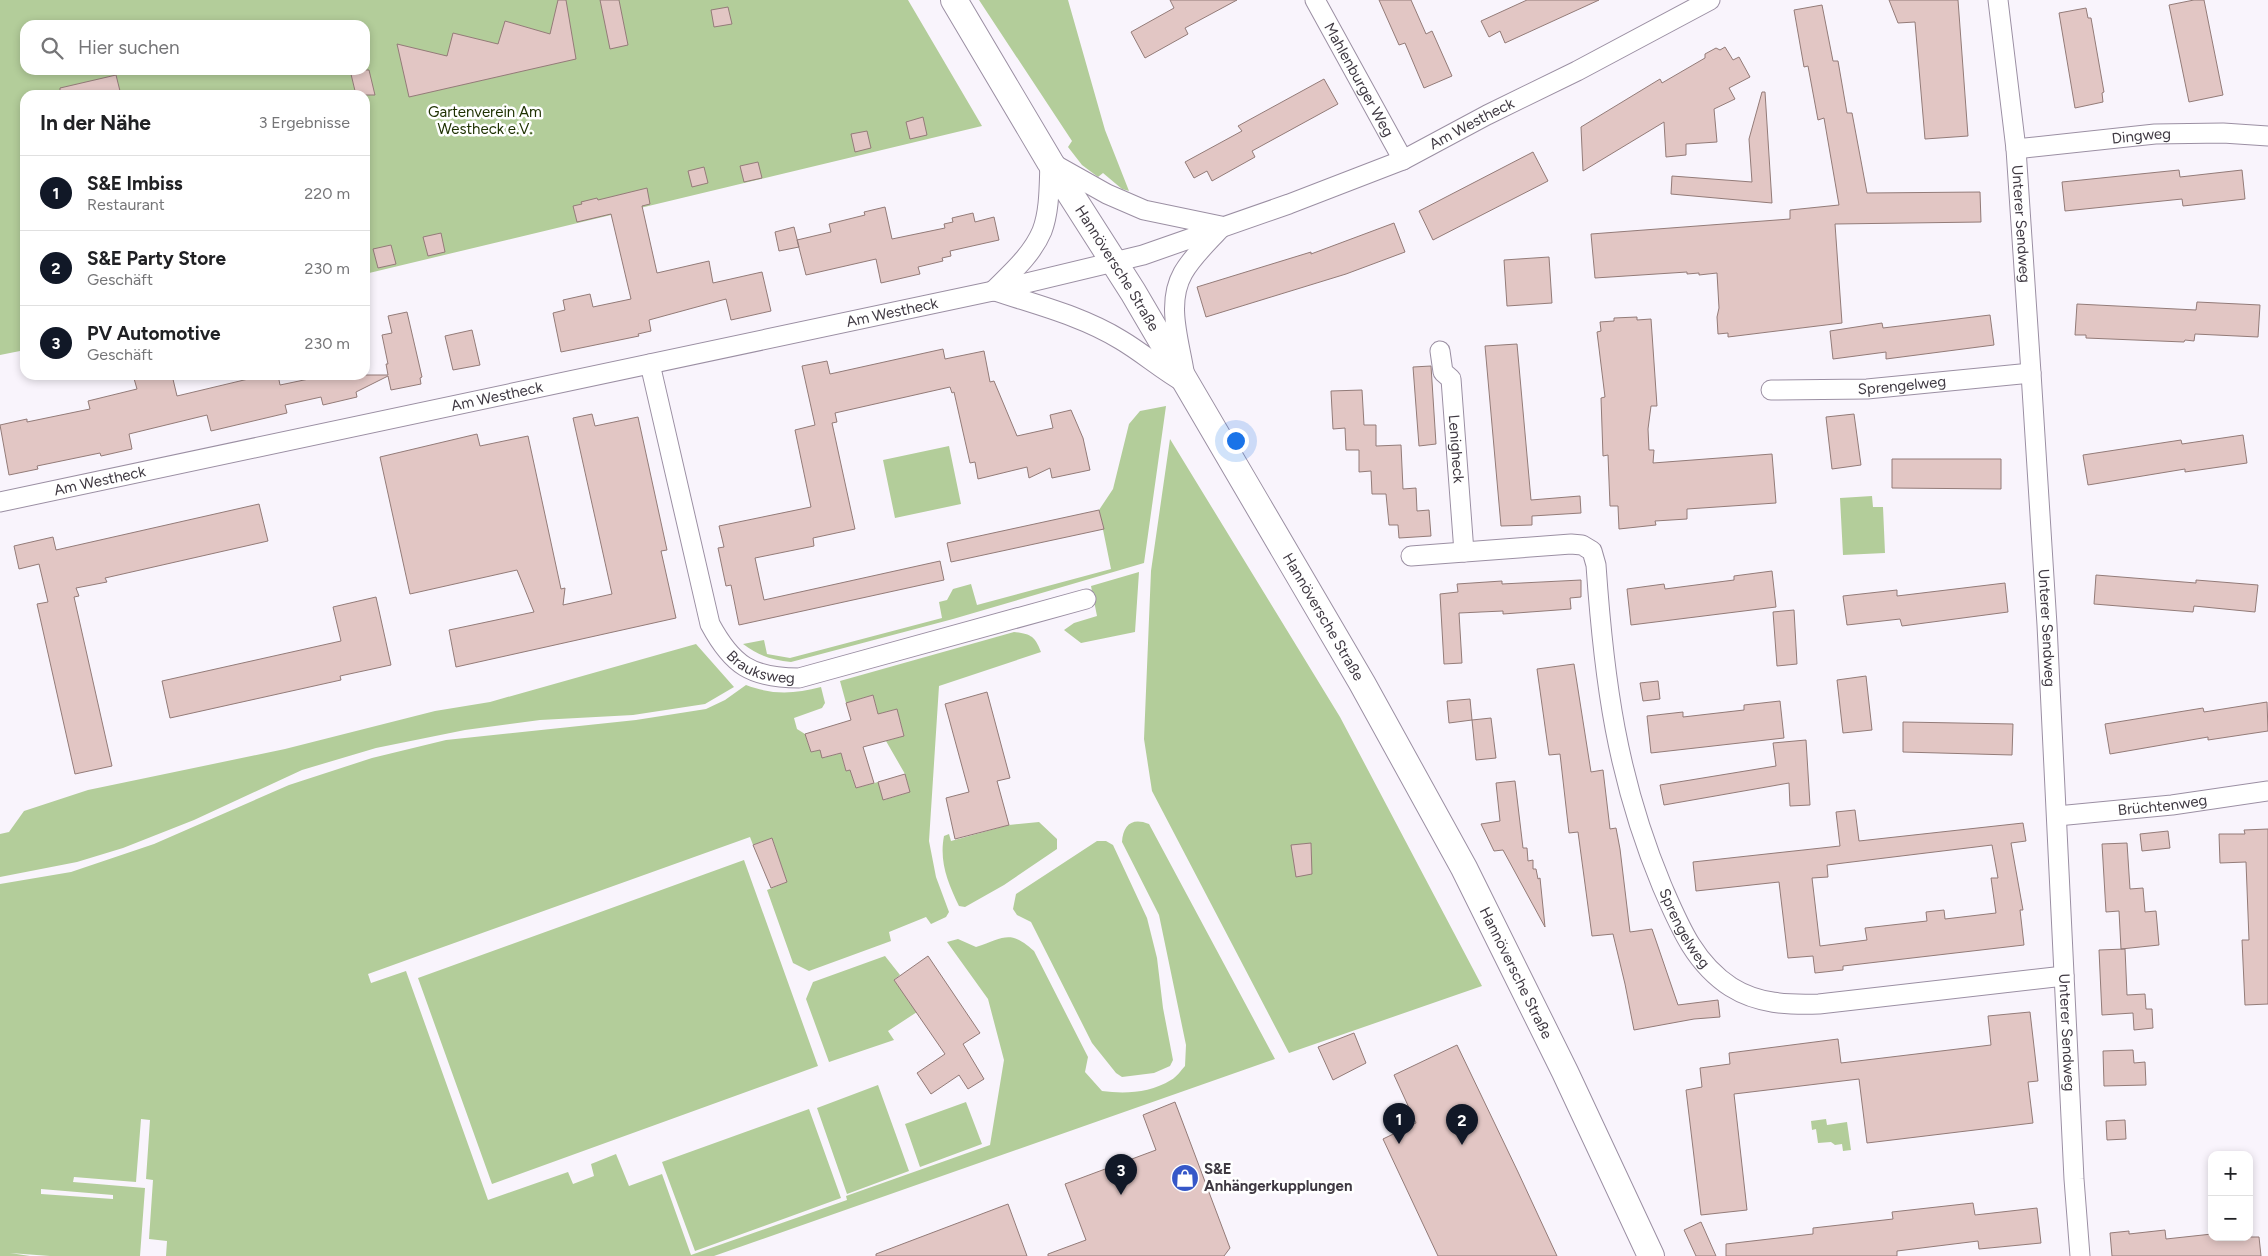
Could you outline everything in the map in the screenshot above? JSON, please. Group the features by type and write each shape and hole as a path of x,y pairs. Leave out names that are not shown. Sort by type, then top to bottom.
{"main road":[{"name":"Hannöversche Straße","path":"954,0 1050,162 1114,262 1187,384 1362,683 1464,868 1565,1072 1651,1256"}],"street":[{"name":"Mahlenburger Weg","path":"1315,0 1403,160"},
{"name":"Am Westheck","path":"0,502 994,291 1143,255 1326,190 1403,160 1685,6 1710,0"},
{"name":"Unterer Sendweg","path":"1998,0 2016,149 2031,373 2080,1256"},
{"name":"Dingweg","path":"2016,149 2155,134 2223,133 2268,136"},
{"path":"994,291 1026,256 1042,230 1047,210 1050,162 1107,194 1144,210 1222,226 1183,273 1176,289 1176,324 1187,384"},
{"name":"Am Westheck","path":"994,291 1090,324 1120,339 1187,384"},
{"name":"Lenigheck","path":"1440,351 1443,372 1451,379 1464,552"},
{"name":"Brauksweg","path":"650,364 710,624 728,653 740,664 757,673 778,678 799,678 1086,599"},
{"name":"Sprengelweg","path":"1771,390 1867,389 2031,373"},
{"name":"Sprengelweg","path":"1464,552 1571,544 1582,545 1592,552 1596,565 1605,677 1620,758 1644,842 1680,929 1693,952 1710,970 1731,987 1753,998 1785,1005 1819,1004 2064,976"},
{"path":"1411,556 1464,552"},
{"name":"Brüchtenweg","path":"2056,816 2172,805 2268,791"}],"green space":[{"name":"Gartenverein Am Westheck e.V.","path":"0,0 908,0 982,126 370,273 370,90 20,90 20,351 0,355"},
{"path":"979,0 1068,0 1105,130 1129,191 1122,189 1103,173 1098,177 1082,165 1068,147 1072,141"},
{"path":"1166,406 1144,563 953,619 791,662 766,657 743,644 764,640 767,654 790,658 942,618 939,602 947,600 953,589 971,584 977,605 1111,569 1099,510 1113,489 1129,424 1140,411"},
{"path":"1170,439 1340,717 1482,986 1289,1053 1152,791 1144,739 1151,571"},
{"path":"949,446 961,504 895,518 883,460"},
{"path":"1872,496 1873,507 1883,507 1885,553 1843,555 1840,498"},
{"path":"1139,572 1135,632 1081,643 1064,630 1074,623 1097,616 1091,586"},
{"path":"1014,632 1032,637 1039,647 1041,652 939,686 929,841 936,877 949,912 946,917 931,924 926,917 889,932 891,941 809,971 793,963 767,890 787,882 772,838 753,845 750,837 368,974 371,983 406,971 488,1200 568,1172 573,1184 594,1176 591,1164 616,1154 629,1186 662,1174 691,1255 847,1200 846,1196 990,1145 1004,1060 988,999 947,942 958,939 976,947 1006,937 1019,940 1034,951 1088,1057 1085,1072 1102,1091 1137,1092 1155,1088 1171,1080 1185,1066 1186,1045 1159,915 1122,842 1126,827 1138,821 1149,824 1275,1059 714,1256 166,1256 167,1241 149,1239 153,1180 146,1179 150,1120 141,1119 136,1182 74,1177 73,1182 145,1188 140,1256 50,1256 10,1253 30,1256 0,1256 0,884 71,872 154,844 289,785 372,758 446,740 636,720 706,709 725,700 746,685 774,692 802,691 821,687 825,703 822,708 794,718 797,729 805,734 811,752 820,750 823,758 841,753 846,771 850,770 856,788 878,782 884,800 910,792 905,774 886,741 904,736 897,709 878,714 873,695 846,703 840,681","holes":["41,1189 113,1195 113,1199 41,1194"]},
{"path":"696,644 734,687 705,704 633,715 540,720 465,730 376,748 302,770 194,820 123,848 77,862 0,877 0,834 9,832 24,811 88,790 285,749 435,711 490,702"},
{"path":"1039,822 1057,839 1057,849 1004,885 965,907 959,906 948,881 944,864 944,836 949,834 951,841 1009,825"},
{"path":"1097,841 1106,841 1113,845 1147,918 1157,958 1163,1008 1173,1060 1170,1066 1154,1073 1122,1077 1116,1073 1092,1043 1031,922 1017,915 1013,909 1016,894"},
{"path":"744,860 818,1066 492,1184 418,978"},
{"path":"885,956 900,975 894,980 917,1012 888,1031 894,1040 829,1062 806,999 813,982"},
{"path":"878,1085 909,1171 847,1194 817,1108"},
{"path":"966,1102 982,1144 920,1167 905,1124"},
{"path":"809,1109 841,1198 695,1251 662,1162"},
{"path":"1826,1119 1827,1125 1847,1122 1851,1150 1843,1151 1842,1144 1835,1145 1831,1142 1818,1143 1816,1129 1812,1130 1811,1121"}],"building":[{"path":"558,0 566,0 576,59 409,97 397,44 447,56 453,33 498,44 505,21 550,34"},
{"path":"600,0 619,0 628,45 610,49"},
{"path":"1170,0 1237,0 1185,28 1188,34 1145,58 1131,32 1174,8"},
{"path":"1379,0 1411,0 1426,34 1432,31 1452,76 1424,88 1405,43 1399,45"},
{"path":"1527,0 1599,0 1505,43 1500,31 1489,37 1481,21"},
{"path":"1889,0 1958,0 1968,136 1925,139 1915,22 1898,23"},
{"path":"2204,0 2223,95 2189,102 2169,5"},
{"path":"1822,5 1833,61 1838,61 1847,113 1852,113 1867,193 1980,192 1981,222 1835,224 1842,323 1728,337 1728,333 1718,334 1717,273 1699,275 1699,273 1687,274 1687,272 1595,278 1591,234 1790,219 1790,210 1839,205 1824,118 1818,120 1808,66 1804,67 1794,10"},
{"path":"728,7 732,24 714,27 711,10"},
{"path":"2086,8 2088,18 2091,18 2104,92 2102,93 2103,102 2075,108 2059,13"},
{"path":"1725,47 1733,60 1739,57 1750,77 1729,88 1735,99 1714,109 1717,142 1686,144 1686,155 1666,157 1664,122 1583,171 1581,127 1660,79 1662,83 1705,58 1705,54 1716,48 1720,50"},
{"path":"370,74 375,95 370,95 370,90 355,90 351,75"},
{"path":"116,75 120,90 60,90 60,88"},
{"path":"1324,79 1338,104 1252,151 1255,157 1212,181 1207,171 1194,178 1185,162 1242,131 1238,126"},
{"path":"1762,92 1765,92 1772,203 1671,194 1672,176 1752,182 1749,139"},
{"path":"923,117 927,135 910,139 906,122"},
{"path":"867,131 871,148 855,152 851,134"},
{"path":"1533,152 1548,181 1433,240 1419,211"},
{"path":"758,162 762,178 744,182 740,166"},
{"path":"704,167 708,183 692,187 688,171"},
{"path":"2179,170 2180,177 2242,170 2245,199 2183,206 2182,199 2065,211 2062,182"},
{"path":"647,188 650,204 642,206 657,273 709,261 713,283 762,272 771,311 731,320 726,299 649,320 651,331 638,334 639,336 561,352 553,313 565,310 563,300 590,294 593,307 631,299 611,214 577,222 573,206 597,198 598,200"},
{"path":"885,207 892,239 945,228 944,224 953,222 952,218 973,213 975,222 994,217 999,240 950,251 951,256 942,258 943,261 918,267 920,274 881,283 876,259 806,275 797,240 831,232 829,224 865,215 864,212"},
{"path":"1394,223 1405,252 1346,274 1206,317 1197,287 1311,252 1311,254"},
{"path":"794,227 799,247 779,251 775,232"},
{"path":"441,233 445,252 428,256 423,237"},
{"path":"391,245 396,264 378,268 373,249"},
{"path":"1549,257 1552,303 1507,306 1504,260"},
{"path":"2197,302 2260,305 2258,337 2195,334 2194,341 2185,340 2184,342 2086,338 2086,335 2075,335 2077,304 2196,310"},
{"path":"407,312 422,377 420,378 421,384 391,390 388,376 356,392 357,397 323,405 321,397 285,405 287,413 211,431 207,415 129,434 132,449 101,456 100,453 37,466 38,469 9,475 0,425 27,419 27,422 90,409 88,401 137,389 134,380 173,380 177,396 244,380 279,380 280,385 304,380 370,380 370,375 388,375 386,364 388,364 382,335 392,333 388,316"},
{"path":"1990,315 1994,345 1886,359 1886,352 1833,359 1830,331 1882,323 1883,328"},
{"path":"1637,317 1637,320 1651,319 1657,406 1651,406 1648,429 1649,450 1654,450 1653,463 1772,454 1776,503 1687,509 1687,519 1655,521 1656,525 1619,529 1618,506 1610,506 1608,455 1603,456 1601,398 1605,397 1597,332 1601,331 1600,322 1614,321 1614,318"},
{"path":"472,330 480,365 453,370 445,336"},
{"path":"1517,344 1531,500 1580,496 1581,513 1532,516 1532,525 1501,526 1485,346"},
{"path":"943,349 945,359 984,351 990,382 994,381 1017,436 1053,428 1050,415 1071,410 1083,438 1090,470 1052,478 1050,468 1029,478 1027,467 978,479 975,462 970,463 954,392 952,393 950,387 835,413 837,422 832,423 855,529 813,538 814,546 755,558 764,600 940,561 944,580 739,625 731,585 726,586 718,548 724,547 719,526 811,507 795,430 815,425 802,366 827,361 830,374"},
{"path":"1431,366 1436,444 1419,446 1413,367"},
{"path":"1362,390 1364,425 1376,425 1376,446 1401,445 1403,489 1416,488 1417,511 1429,510 1431,536 1399,538 1398,525 1389,525 1386,494 1372,494 1371,471 1359,472 1359,450 1346,450 1345,428 1333,429 1331,391"},
{"path":"592,414 595,426 638,417 667,550 661,551 676,618 456,667 449,630 534,612 517,570 410,594 380,457 477,434 480,446 528,436 561,589 565,588 563,605 612,594 573,418"},
{"path":"1854,414 1861,465 1832,469 1826,417"},
{"path":"2243,435 2247,463 2185,472 2185,469 2088,485 2083,455 2181,440 2182,444"},
{"path":"1892,459 2001,459 2001,489 1892,488"},
{"path":"259,504 268,541 105,578 107,582 76,588 79,596 74,597 112,766 75,774 37,604 48,602 39,564 19,569 14,546 53,537 56,550"},
{"path":"1099,510 1104,529 951,562 947,543"},
{"path":"1772,571 1776,607 1631,625 1627,589 1664,584 1665,589 1734,580 1734,576"},
{"path":"2096,575 2196,583 2196,580 2258,585 2255,612 2194,606 2193,612 2094,604"},
{"path":"1581,580 1581,597 1570,598 1571,609 1503,614 1503,611 1459,613 1462,663 1444,664 1440,594 1458,592 1457,584 1502,581 1502,584"},
{"path":"2005,583 2008,612 1902,626 1900,619 1847,625 1843,596 1897,590 1897,596"},
{"path":"376,597 391,665 340,676 341,680 170,718 162,681 341,641 333,607"},
{"path":"1794,610 1797,664 1777,666 1773,612"},
{"path":"1574,664 1591,772 1603,770 1610,829 1616,828 1630,932 1652,929 1678,1005 1718,1000 1720,1017 1694,1019 1634,1030 1613,934 1592,936 1578,832 1569,833 1560,754 1549,755 1537,669"},
{"path":"1866,676 1872,730 1843,733 1837,680"},
{"path":"1658,681 1660,699 1643,701 1640,683"},
{"path":"987,692 1010,778 997,781 1009,825 955,839 946,798 969,792 945,704"},
{"path":"873,695 878,714 897,709 904,736 863,747 874,783 856,788 850,770 846,771 841,753 822,758 820,750 811,752 805,734 851,720 846,703"},
{"path":"1470,699 1472,720 1449,723 1447,701"},
{"path":"1780,701 1784,738 1651,753 1647,716 1683,712 1683,717 1744,710 1744,705"},
{"path":"2267,702 2268,731 2208,740 2208,737 2110,754 2105,724 2203,708 2204,712"},
{"path":"1491,718 1496,758 1476,760 1472,720"},
{"path":"1903,722 2013,724 2012,755 1903,752"},
{"path":"1806,740 1810,805 1790,806 1789,783 1664,805 1660,785 1776,766 1773,743"},
{"path":"905,774 910,792 883,800 878,782"},
{"path":"1515,781 1523,848 1527,848 1528,861 1533,860 1533,869 1536,869 1538,879 1540,878 1545,927 1503,850 1494,851 1481,824 1500,821 1496,783"},
{"path":"1855,810 1859,841 2023,823 2026,841 2011,843 2023,910 2020,910 2024,945 1843,966 1843,970 1815,973 1813,956 1788,958 1779,882 1696,891 1693,862 1840,846 1836,812","holes":["1992,845 1998,878 1991,878 1996,913 1945,919 1944,910 1926,912 1927,921 1865,928 1867,940 1820,946 1812,878 1828,877 1827,865"]},
{"path":"2268,829 2268,1004 2245,1005 2242,940 2249,940 2246,862 2220,863 2219,834 2245,834 2244,830"},
{"path":"2168,831 2170,848 2142,851 2140,834"},
{"path":"772,838 787,882 771,888 753,845"},
{"path":"1311,843 1312,874 1296,877 1291,845"},
{"path":"2127,843 2130,889 2143,888 2145,912 2156,911 2159,945 2121,949 2119,911 2106,912 2102,844"},
{"path":"2125,949 2127,995 2145,994 2146,1009 2152,1009 2153,1028 2134,1030 2133,1013 2102,1015 2099,950"},
{"path":"928,956 980,1033 963,1044 984,1079 968,1089 959,1075 931,1094 917,1073 945,1054 894,980"},
{"path":"2030,1012 2038,1081 2028,1082 2033,1123 1867,1143 1859,1079 1734,1094 1747,1210 1701,1215 1686,1090 1702,1087 1700,1068 1730,1064 1729,1053 1838,1039 1841,1063 1991,1045 1988,1016"},
{"path":"1354,1033 1366,1063 1333,1080 1318,1047"},
{"path":"1457,1045 1557,1256 1438,1256 1383,1139 1416,1123 1394,1075"},
{"path":"2133,1050 2134,1063 2145,1062 2146,1085 2104,1086 2103,1051"},
{"path":"1175,1102 1230,1248 1224,1256 1048,1256 1048,1254 1086,1240 1065,1184 1156,1150 1143,1115"},
{"path":"2125,1120 2126,1139 2107,1140 2106,1121"},
{"path":"1973,1203 1975,1215 2037,1208 2041,1243 1979,1249 1978,1241 1897,1251 1897,1256 1726,1256 1726,1244 1813,1234 1813,1228 1893,1219 1892,1212"},
{"path":"1008,1204 1027,1256 876,1256 876,1254"},
{"path":"1701,1222 1716,1256 1696,1256 1684,1230"},
{"path":"2165,1230 2166,1239 2208,1234 2208,1241 2253,1241 2253,1237 2259,1237 2261,1256 2112,1256 2110,1233 2129,1231 2129,1234"}],"place":[{"name":"S&E Imbiss","path":"1399,1144"},
{"name":"S&E Party Store","path":"1462,1145"},
{"name":"S&E Anhängerkupplungen","path":"1185,1178"},
{"name":"PV Automotive","path":"1121,1195"}]}
